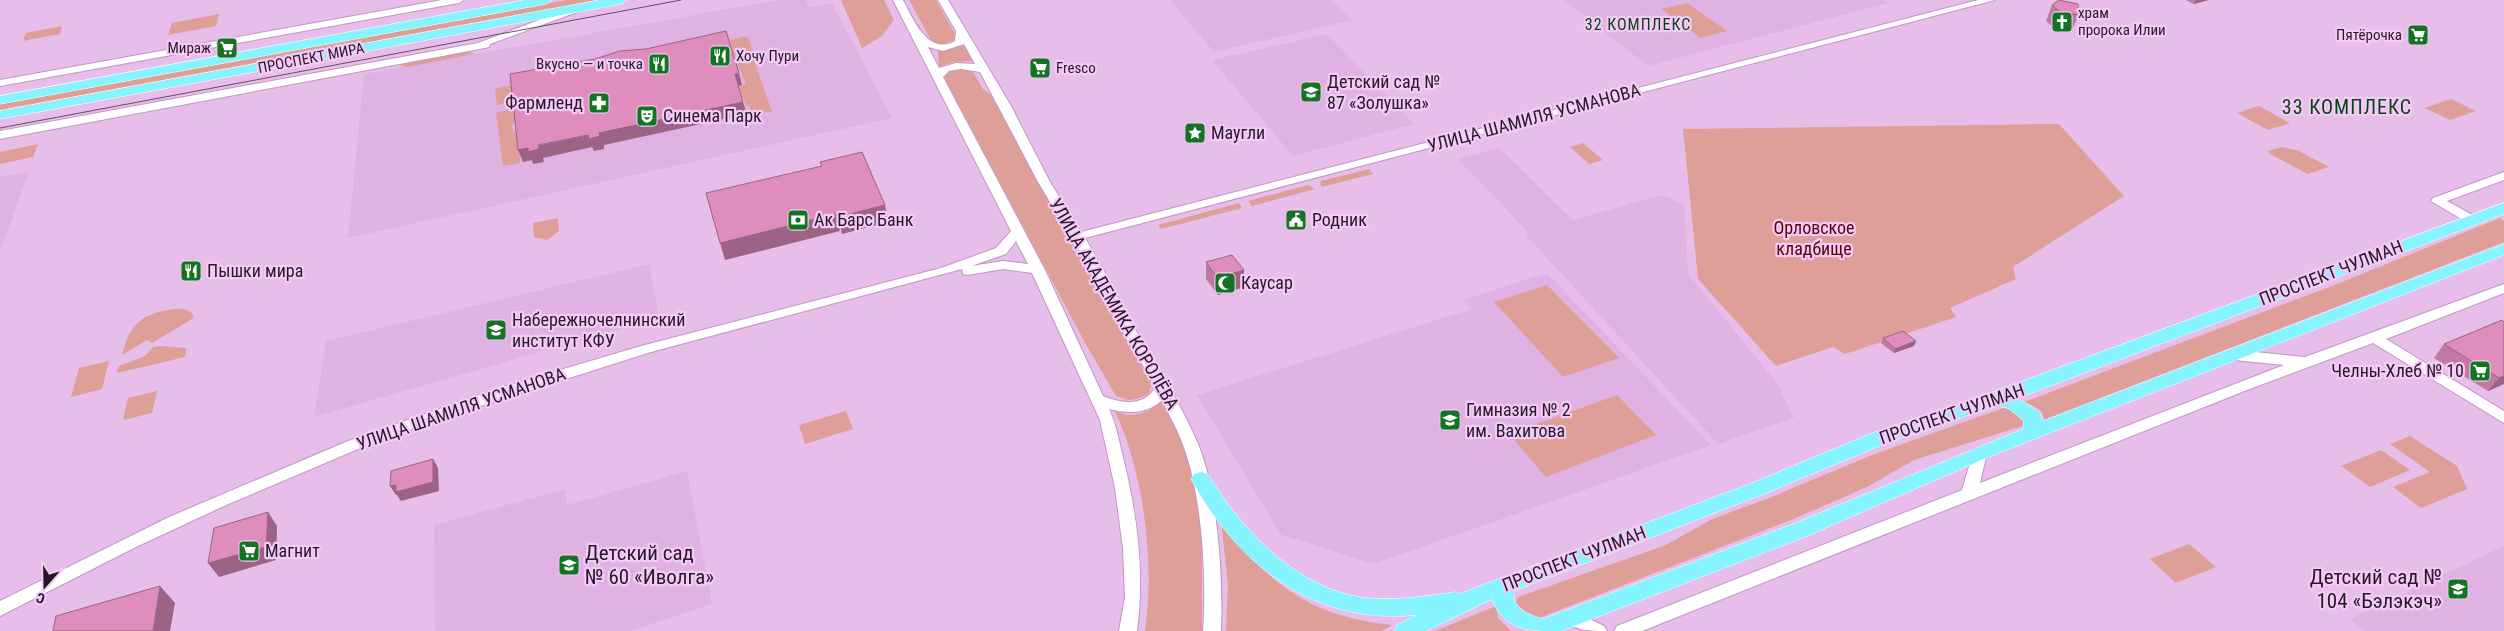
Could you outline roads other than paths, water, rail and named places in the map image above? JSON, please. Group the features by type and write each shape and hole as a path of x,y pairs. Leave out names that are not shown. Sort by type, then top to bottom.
{"main road":[{"name":"ПРОСПЕКТ МИРА","path":"0,100 546,0"},
{"name":"ПРОСПЕКТ МИРА","path":"0,115 621,0"},
{"name":"ПРОСПЕКТ ЧУЛМАН","path":"1405,631 1471,598 1759,488 1882,438 1995,399 2504,208"},
{"path":"1506,585 1502,591 1506,610 1516,620 1540,630 1800,530 1978,453 2504,250"},
{"path":"1995,399 2014,403 2033,418 2034,427 2029,434"},
{"path":"1201,479 1222,514 1276,566 1309,589 1348,604 1384,608 1471,598"}],"street":[{"path":"0,83 459,0"},
{"path":"898,0 1038,270 1107,420 1115,450 1131,549 1133,597 1128,631"},
{"name":"УЛИЦА АКАДЕМИКА КОРОЛЁВА","path":"943,0 984,70 1044,182 1079,236 1133,338 1163,386 1191,445 1201,479 1208,526 1212,569 1212,631"},
{"name":"УЛИЦА ШАМИЛЯ УСМАНОВА","path":"1079,236 1990,0"},
{"path":"0,135 485,45 483,43 578,8"},
{"path":"914,31 928,45 938,49 948,48 960,42 962,32"},
{"path":"938,78 939,72 953,65 970,65 984,70"},
{"path":"0,128 25,130"},
{"path":"2472,220 2437,201 2504,176"},
{"name":"УЛИЦА ШАМИЛЯ УСМАНОВА","path":"0,609 230,497 351,446 425,419 573,370 945,271 1001,251 1017,231"},
{"name":"УЛИЦА ШАМИЛЯ УСМАНОВА","path":"945,271 963,272 1004,265 1038,270"},
{"path":"1623,631 2373,337 2459,308 2504,288"},
{"path":"2373,337 2504,418"},
{"path":"2234,354 2309,362"},
{"path":"1097,400 1116,408 1141,406 1158,397 1163,386"},
{"path":"1969,494 1978,453"},
{"path":"1573,618 1598,631"}],"tram line":[{"path":"0,128 681,0"}],"place":[{"name":"храм пророка Илии","path":"2062,22"},
{"name":"Пятёрочка","path":"2418,35"},
{"name":"Мираж","path":"227,48"},
{"name":"Хочу Пури","path":"720,56"},
{"name":"Вкусно — и точка","path":"659,64"},
{"name":"Fresco","path":"1040,68"},
{"name":"Детский сад № 87 «Золушка»","path":"1311,92"},
{"name":"Фармленд","path":"599,103"},
{"name":"Синема Парк","path":"647,116"},
{"name":"Маугли","path":"1195,133"},
{"name":"Ак Барс Банк","path":"798,220"},
{"name":"Родник","path":"1296,220"},
{"name":"Пышки мира","path":"191,271"},
{"name":"Каусар","path":"1225,283"},
{"name":"Набережночелнинский институт КФУ","path":"496,330"},
{"name":"Челны-Хлеб № 10","path":"2480,371"},
{"name":"Гимназия № 2 им. Вахитова","path":"1450,420"},
{"name":"Магнит","path":"249,551"},
{"name":"Детский сад № 60 «Иволга»","path":"569,565"},
{"name":"Детский сад № 104 «Бэлэкэч»","path":"2458,589"}],"district":[{"name":"32 КОМПЛЕКС","path":"1638,24"},
{"name":"33 КОМПЛЕКС","path":"2347,107"}],"park label":[{"name":"Орловское кладбище","path":"1814,238"}]}
